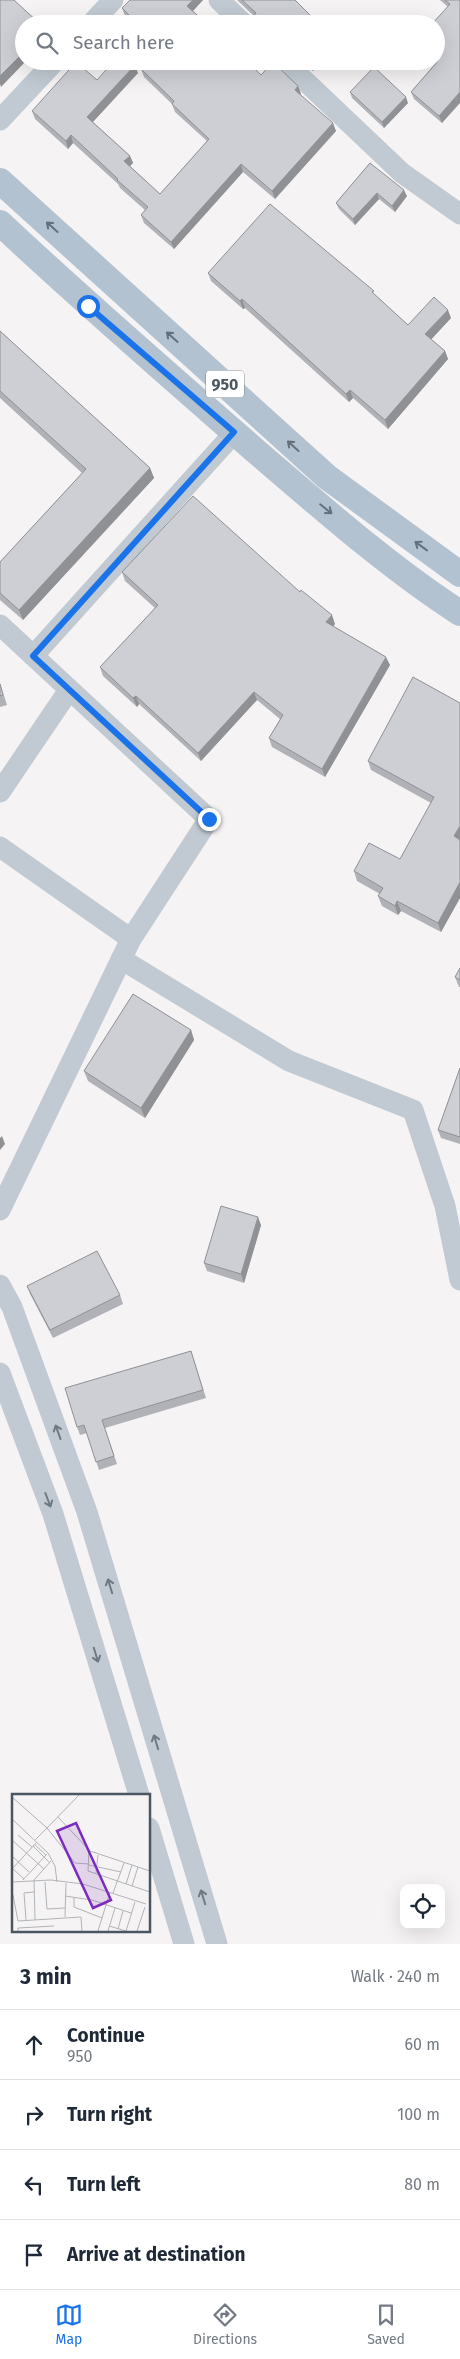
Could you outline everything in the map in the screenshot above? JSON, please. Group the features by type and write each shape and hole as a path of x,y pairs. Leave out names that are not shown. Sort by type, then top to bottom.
{"main road":[{"name":"950","path":"0,181 327,476 460,574"},
{"name":"950","path":"0,223 88,306 305,493 432,595 460,613"}],"street":[{"path":"99,15 113,0"},
{"path":"219,0 235,15"},
{"path":"0,120 47,70"},
{"path":"293,70 402,173 460,214"},
{"path":"33,656 234,432"},
{"path":"0,625 209,819 131,939 0,1210"},
{"path":"0,792 69,690"},
{"path":"0,847 131,939"},
{"path":"122,959 289,1061 413,1110 445,1206 460,1280"},
{"path":"0,1285 12,1307 87,1512 217,1944"},
{"path":"0,1373 53,1514 139,1794"},
{"path":"150,1831 184,1944"}],"building":[{"path":"0,0 14,0 30,15 15,15 15,61 0,76"},
{"path":"130,0 193,0 187,6 197,15 129,15 122,8"},
{"path":"242,0 295,0 310,15 254,15 256,13"},
{"path":"445,0 460,0 460,92 439,116 411,92 430,70 445,70 445,15 440,15 450,4"},
{"path":"69,70 85,70 97,80 106,70 130,70 87,117 130,156 124,161 160,194 209,139 172,104 174,101 142,70 256,70 261,75 266,70 281,70 298,86 295,90 333,123 272,191 241,164 171,242 141,215 148,207 71,135 66,141 32,111"},
{"path":"371,70 377,70 406,97 382,122 350,92"},
{"path":"370,163 404,190 392,206 377,193 353,219 336,203"},
{"path":"270,204 374,291 372,292 408,325 434,297 448,310 425,334 445,351 385,420 350,390 346,394 242,299 240,301 208,273"},
{"path":"0,331 150,468 19,610 0,593 0,562 86,469 0,391"},
{"path":"193,496 300,592 301,590 332,615 326,622 386,657 322,769 269,738 283,715 254,692 198,753 136,696 133,698 100,667 158,605 122,572"},
{"path":"413,677 460,703 460,826 454,836 460,840 460,882 438,923 397,901 395,906 378,896 383,888 354,871 369,843 400,859 434,797 368,761"},
{"path":"0,684 3,695 0,696"},
{"path":"460,968 460,980 455,977"},
{"path":"133,994 191,1030 141,1108 84,1071"},
{"path":"460,1068 460,1137 438,1130"},
{"path":"221,1206 258,1217 241,1274 204,1263"},
{"path":"97,1251 120,1295 50,1330 27,1286"},
{"path":"191,1351 203,1390 102,1420 114,1456 96,1462 84,1425 77,1427 65,1388"}],"route":[{"path":"88,306 234,432 33,656 209,819"}]}
